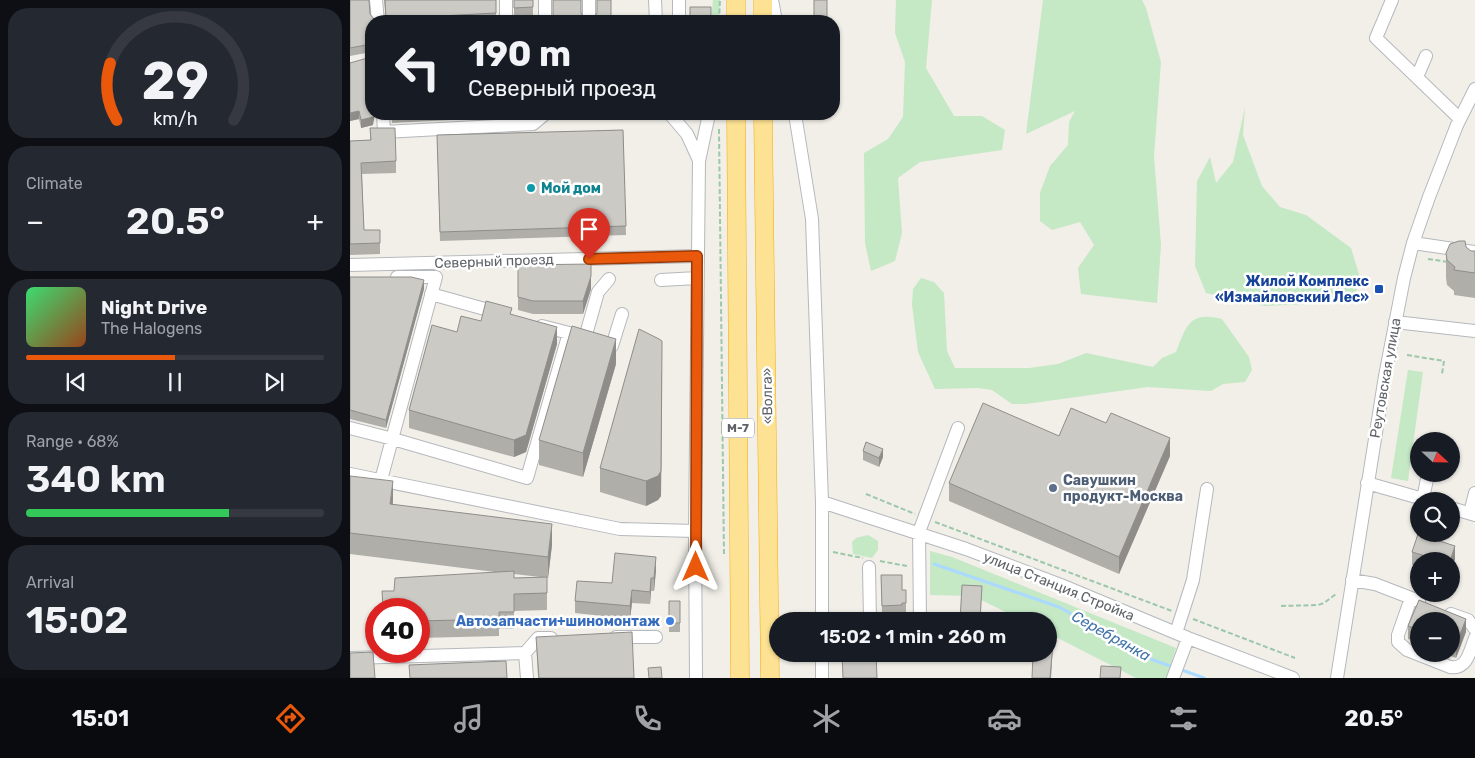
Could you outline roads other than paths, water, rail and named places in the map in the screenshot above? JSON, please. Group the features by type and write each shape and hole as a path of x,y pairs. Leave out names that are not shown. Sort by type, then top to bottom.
{"highway":[{"path":"735,0 736,15"},
{"path":"762,0 763,15"},
{"name":"«Волга»","path":"736,120 740,678"},
{"name":"«Волга»","path":"764,120 770,678"}],"street":[{"path":"376,0 377,15"},
{"path":"506,0 506,15"},
{"path":"545,0 545,15"},
{"path":"589,0 589,15"},
{"path":"655,0 656,15"},
{"path":"678,0 679,15"},
{"path":"731,15 735,0"},
{"path":"772,0 775,15"},
{"path":"1392,0 1376,38 1460,119"},
{"path":"1417,77 1426,56"},
{"name":"Реутовская улица","path":"1337,678 1367,483 1395,322 1413,244 1440,165 1475,89"},
{"path":"383,120 384,132 533,124 538,120"},
{"path":"675,120 687,134 699,161"},
{"path":"696,678 697,256 699,161 708,120"},
{"path":"796,120 812,219 822,502 822,612"},
{"path":"1413,244 1474,257"},
{"name":"Северный проезд","path":"350,265 697,256"},
{"path":"382,480 436,277 388,278"},
{"path":"661,280 697,278"},
{"path":"584,338 598,292 609,279"},
{"path":"431,294 514,317"},
{"path":"532,323 612,346 622,314"},
{"path":"1395,322 1475,332"},
{"path":"350,428 527,478 568,333"},
{"path":"920,612 918,532 958,428"},
{"path":"350,474 620,529 695,530"},
{"path":"1367,483 1410,495"},
{"path":"1176,633 1192,580 1207,489"},
{"path":"1460,510 1473,514 1475,493"},
{"name":"улица Станция Стройка","path":"822,502 918,532 1061,585 1188,638 1294,678"},
{"path":"869,567 870,612"},
{"path":"1352,580 1375,584 1410,598"},
{"path":"1410,601 1398,635 1398,642 1407,650 1456,668 1462,666 1466,661 1475,638"},
{"path":"1422,602 1468,620 1475,630"},
{"path":"607,638 656,637"},
{"path":"527,678 525,653 538,638 568,638"},
{"path":"1175,673 1188,638"},
{"path":"350,658 525,653"},
{"path":"822,662 822,678"}],"waterway":[{"name":"Серебрянка","path":"934,564 1059,607 1153,660 1173,667"},
{"name":"Серебрянка","path":"1179,669 1204,678"}],"place":[{"name":"Мой дом","path":"531,188"},
{"name":"Жилой Комплекс «Измайловский Лес»","path":"1379,289"},
{"name":"Савушкин продукт-Москва","path":"1053,488"},
{"name":"Автозапчасти+шиномонтаж","path":"670,621"}]}
